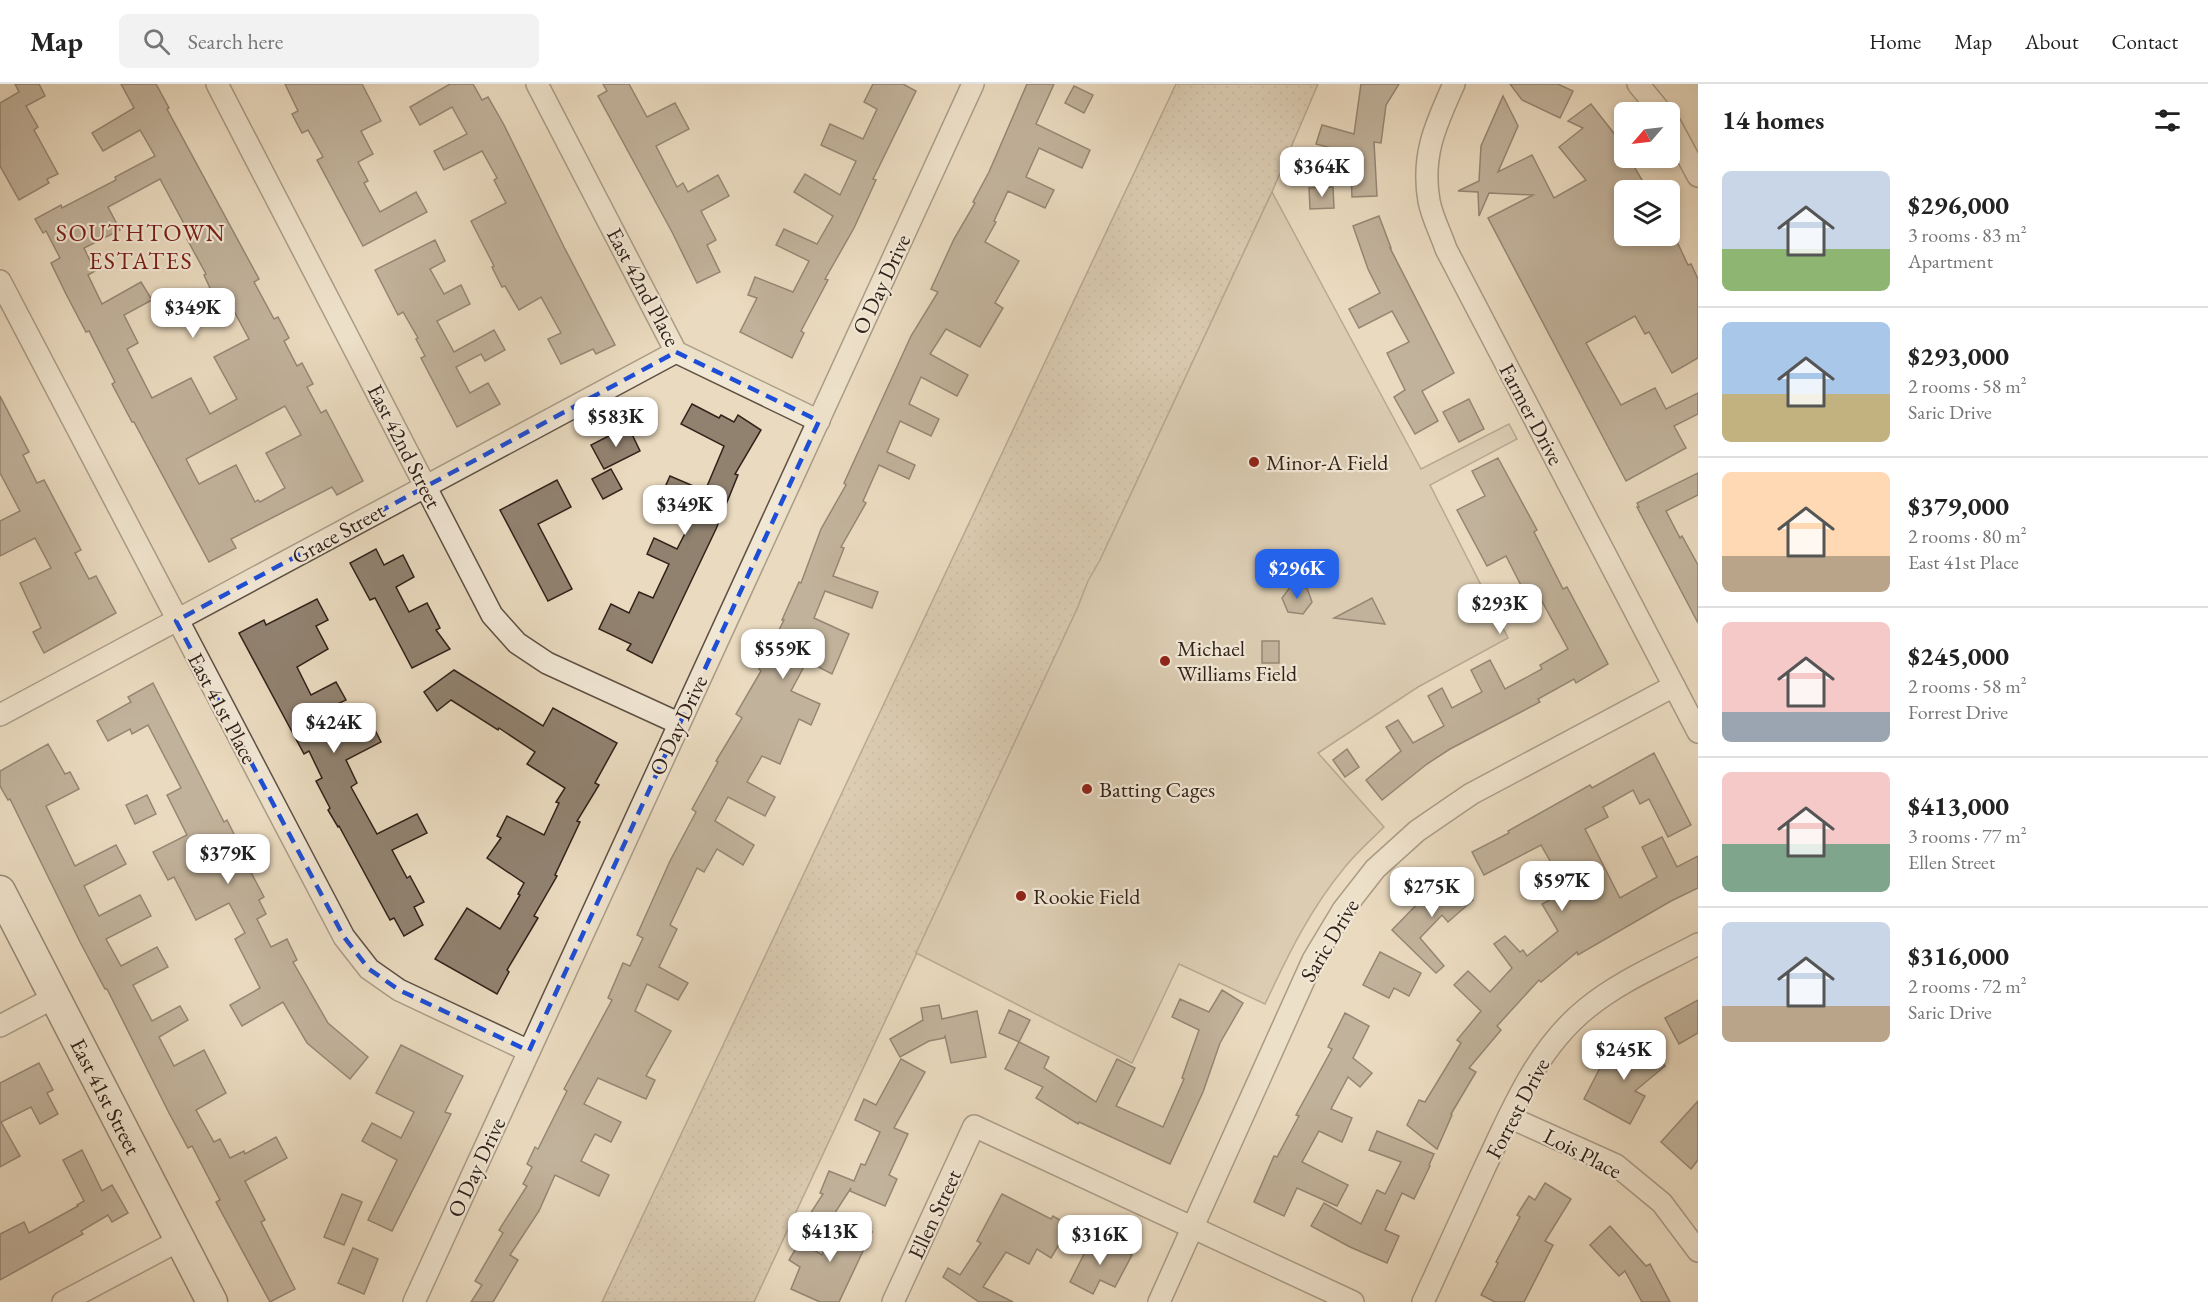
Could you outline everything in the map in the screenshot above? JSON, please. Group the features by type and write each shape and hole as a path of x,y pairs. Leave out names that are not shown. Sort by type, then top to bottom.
{"street":[{"name":"East 42nd Street","path":"217,84 492,615 517,643 547,663 678,723"},
{"name":"East 42nd Place","path":"537,84 676,352 819,420"},
{"name":"O Day Drive","path":"414,1302 973,84"},
{"name":"Farmer Drive","path":"1454,84 1433,132 1426,170 1429,202 1446,249 1698,732"},
{"path":"1638,84 1653,102"},
{"path":"1680,143 1698,176"},
{"name":"East 41st Place","path":"0,281 176,621 344,937 369,969 399,990 529,1052"},
{"name":"Grace Street","path":"0,715 676,352"},
{"name":"Saric Drive","path":"1159,1302 1313,960 1343,910 1375,869 1417,831 1471,794 1674,686"},
{"name":"East 41st Street","path":"0,891 212,1302"},
{"name":"Forrest Drive","path":"1423,1302 1509,1117 1537,1063 1560,1034 1586,1008 1623,984 1698,944"},
{"path":"0,1026 55,997"},
{"name":"Lois Place","path":"1509,1117 1616,1165 1662,1203 1698,1251"},
{"name":"Ellen Street","path":"893,1302 974,1126 1194,1228"},
{"path":"1194,1228 1353,1302"},
{"path":"63,1302 180,1240"}],"highlighted area":[{"path":"676,352 819,421 529,1051 399,990 369,969 344,937 176,621"}],"shaded area":[{"path":"1176,84 1318,84 1272,192 754,1302 602,1302"},
{"path":"1272,192 1421,469 1509,424 1517,439 1430,485 1508,638 1418,687 1318,753 1384,827 1349,862 1321,899 1291,950 1265,1004 1179,964 1132,1063 916,953 1088,581 1100,560"}],"building":[{"path":"15,84 39,84 45,96 26,106 38,127 34,130 58,174 47,179 49,183 19,200 0,166 0,103 19,92"},
{"path":"121,84 156,84 169,108 167,109 259,279 254,282 274,319 278,317 289,338 284,341 297,366 302,363 313,384 307,387 321,413 326,410 363,481 337,495 332,487 231,539 236,548 209,562 112,384 115,382 89,331 86,332 66,294 51,263 60,258 46,231 43,233 35,219 61,205 62,208 116,180 115,177 155,156 140,130 103,151 92,133 134,108","holes":["160,179 191,237 187,239 206,274 204,275 210,288 200,293 209,311 220,306 225,317 235,313 249,339 214,357 237,399 210,414 191,378 152,398 127,349 138,343 124,315 152,300 141,282 102,304 88,275 95,271 84,248 120,230 108,207","285,406 301,435 266,453 285,488 260,502 258,500 255,502 236,465 199,484 186,459"]},
{"path":"285,84 362,84 381,121 361,131 373,154 358,162 368,181 364,183 380,212 416,192 427,212 363,246 317,160 323,157 308,130 302,133 292,114 298,111"},
{"path":"450,84 473,84 482,100 488,97 615,345 596,354 593,349 561,364 548,339 561,333 541,297 519,310 505,286 502,287 471,221 506,203 494,180 497,178 482,151 444,170 434,151 467,134 452,107 420,125 410,107"},
{"path":"603,84 629,84 647,117 675,103 689,129 656,146 677,187 683,183 688,192 718,175 729,196 701,211 716,240 707,245 720,272 697,283 598,96 607,91"},
{"path":"873,84 903,84 916,91 873,179 876,180 854,228 825,279 828,280 801,331 804,333 792,358 740,332 757,298 748,295 755,277 793,292 809,261 776,245 784,229 817,244 833,216 794,192 805,174 840,195 856,161 821,145 830,124 863,139 877,109 864,102"},
{"path":"1027,84 1054,84 1036,124 1090,150 1082,168 1039,148 1026,177 1054,190 1045,208 1008,191 994,221 996,222 985,242 1019,261 995,303 1003,308 980,347 946,329 930,354 968,375 957,396 921,377 909,404 939,419 931,436 900,421 887,452 915,465 909,479 879,465 863,501 866,503 841,547 844,548 833,576 878,592 872,608 825,591 814,618 849,634 832,674 807,661 791,691 820,704 811,725 799,719 780,764 762,756 747,782 775,797 765,816 728,797 715,821 754,845 743,865 717,849 704,872 697,868 670,925 677,929 659,967 688,983 678,1000 647,984 635,1011 671,1031 646,1076 655,1080 646,1099 598,1078 584,1104 621,1122 611,1142 595,1134 581,1161 609,1175 599,1196 555,1175 539,1211 510,1255 518,1260 493,1302 471,1302 482,1285 475,1281 503,1233 499,1230 527,1186 523,1184 532,1167 527,1164 535,1147 538,1149 567,1091 564,1089 612,1000 608,998 623,963 630,966 643,938 637,935 670,861 696,812 692,809 718,762 716,761 742,718 736,714 761,671 759,669 784,620 782,620 799,582 801,583 821,529 846,485 844,483 911,336 938,292 931,289 954,239 975,203 973,202 989,172"},
{"path":"1361,84 1399,84 1386,105 1381,143 1374,142 1377,196 1352,197 1350,153 1316,144 1322,125 1354,134"},
{"path":"1510,84 1558,84 1573,91 1560,118 1522,100"},
{"path":"1074,86 1093,95 1084,113 1065,103"},
{"path":"1503,96 1518,126 1498,172 1532,155 1554,198 1586,180 1559,147 1583,128 1568,121 1591,104 1614,133 1614,168 1635,168 1642,180 1614,180 1614,246 1679,246 1698,279 1698,358 1672,373 1649,332 1645,334 1635,316 1586,343 1621,405 1655,388 1666,409 1698,393 1698,414 1674,426 1686,448 1626,481 1488,218 1533,195 1489,193 1479,216 1478,192 1458,191 1479,181 1481,146"},
{"path":"1333,187 1334,208 1310,209 1309,188"},
{"path":"1379,216 1390,248 1454,373 1422,391 1438,421 1415,434 1394,397 1405,390 1387,353 1409,342 1392,311 1359,328 1349,309 1380,293 1368,269 1353,226"},
{"path":"435,240 445,261 430,269 444,294 461,285 470,304 437,321 454,352 494,330 505,350 485,361 481,354 456,367 470,393 488,383 500,404 457,427 421,358 425,356 416,339 418,338 403,312 398,315 375,270"},
{"path":"0,396 29,452 23,455 37,483 44,480 81,550 75,553 89,579 96,576 116,613 44,653 33,632 41,628 20,583 51,568 35,538 0,556 0,521 20,511 0,473"},
{"path":"1469,399 1484,429 1459,442 1443,412"},
{"path":"692,404 719,418 721,415 734,422 738,415 761,430 735,474 738,475 716,529 652,663 627,650 631,644 599,629 611,604 629,613 639,592 653,598 669,564 647,554 654,538 677,549 696,512 661,496 670,476 705,491 724,446 681,424"},
{"path":"628,426 640,451 604,469 591,445"},
{"path":"1498,458 1537,530 1534,532 1563,589 1567,587 1608,664 1576,683 1574,679 1538,699 1540,702 1450,749 1382,800 1366,780 1401,751 1386,727 1398,720 1413,743 1444,726 1428,696 1442,688 1452,708 1482,692 1471,670 1490,660 1505,689 1542,669 1540,665 1568,649 1539,596 1529,601 1506,556 1487,566 1457,510 1485,496 1472,471"},
{"path":"611,469 622,489 603,499 592,479"},
{"path":"1698,473 1698,495 1666,511 1698,565 1698,623 1637,507 1639,507 1637,503"},
{"path":"557,480 571,507 538,524 572,589 548,601 500,510"},
{"path":"376,549 384,565 403,555 414,577 396,587 409,612 427,603 440,628 436,630 450,649 412,668 375,598 370,600 350,563"},
{"path":"1291,586 1307,588 1312,602 1303,614 1288,612 1282,598"},
{"path":"1372,598 1385,624 1334,618"},
{"path":"317,599 328,620 316,626 328,649 297,667 311,695 336,682 346,700 325,710 341,738 371,722 381,742 346,760 357,783 351,787 377,834 417,814 427,833 392,850 407,878 410,876 424,902 414,907 423,925 404,936 394,918 390,920 328,810 330,808 316,781 322,778 309,751 304,754 239,633 264,620 266,625"},
{"path":"1262,641 1279,641 1279,663 1262,663"},
{"path":"454,670 543,726 553,708 617,743 595,783 599,785 577,821 580,822 555,875 557,876 534,916 538,918 507,970 509,972 497,994 435,959 467,908 500,929 520,895 518,894 524,883 487,858 501,838 497,836 507,816 544,835 559,803 556,802 565,788 527,764 535,752 499,728 498,730 451,700 437,711 424,692"},
{"path":"153,683 224,822 227,820 264,897 259,900 266,914 257,919 271,947 287,939 297,960 293,962 328,1023 368,1057 350,1079 307,1043 283,1002 242,1026 230,1005 260,988 235,939 245,933 229,903 196,920 174,877 168,880 153,852 187,835 167,795 181,788 148,725 132,734 130,729 108,741 97,721 131,702 128,697"},
{"path":"48,744 65,774 70,772 79,789 46,806 75,866 116,845 126,864 84,886 99,916 140,895 151,916 106,939 121,966 157,947 168,967 133,985 152,1021 180,1006 188,1020 159,1037 174,1066 204,1050 226,1093 196,1110 214,1142 220,1139 230,1158 244,1151 245,1154 276,1137 287,1158 245,1181 265,1220 261,1222 295,1289 270,1302 216,1202 220,1200 192,1146 188,1148 169,1113 107,989 80,942 10,799 8,800 0,786 0,771"},
{"path":"1347,749 1359,767 1345,777 1333,760"},
{"path":"1654,753 1691,825 1668,837 1649,799 1640,804 1633,790 1603,807 1608,817 1585,829 1620,898 1657,877 1642,847 1662,837 1677,867 1698,856 1698,888 1671,901 1578,955 1577,952 1541,982 1539,980 1497,1026 1501,1030 1469,1068 1476,1072 1451,1114 1437,1149 1407,1125 1419,1100 1425,1102 1461,1043 1457,1040 1481,1011 1454,985 1468,971 1490,992 1512,968 1494,944 1505,936 1527,956 1558,931 1542,904 1567,891 1541,845 1484,875 1472,852 1590,785 1592,788"},
{"path":"147,795 156,814 135,824 126,805"},
{"path":"1450,874 1473,900 1448,922 1442,915 1420,938 1444,966 1436,973 1392,930"},
{"path":"1380,952 1421,973 1409,996 1394,988 1389,998 1363,985"},
{"path":"1222,990 1243,1003 1220,1043 1203,1092 1170,1164 1079,1122 1078,1124 1036,1098 1043,1087 1005,1069 1019,1042 1049,1057 1044,1068 1096,1102 1117,1059 1135,1068 1116,1106 1163,1127 1184,1079 1182,1078 1199,1030 1172,1017 1180,999 1209,1012"},
{"path":"1698,1000 1698,1033 1679,1044 1665,1018"},
{"path":"939,1005 942,1019 977,1011 986,1057 951,1063 945,1036 929,1041 900,1057 890,1039 923,1020 921,1008"},
{"path":"1009,1010 1030,1020 1019,1042 999,1033"},
{"path":"1345,1013 1369,1026 1353,1058 1372,1073 1360,1087 1348,1077 1331,1109 1352,1118 1342,1142 1319,1131 1302,1162 1348,1185 1337,1206 1297,1188 1284,1216 1254,1202 1274,1156 1277,1157 1299,1116 1296,1115 1332,1049 1328,1047"},
{"path":"1640,1036 1665,1066 1635,1091 1645,1096 1630,1124 1584,1099 1602,1064 1605,1066"},
{"path":"401,1045 463,1076 445,1112 451,1114 392,1231 368,1220 397,1160 362,1141 372,1123 401,1138 414,1112 376,1093"},
{"path":"901,1059 925,1072 894,1128 908,1134 889,1175 897,1179 885,1206 850,1191 851,1188 827,1225 810,1214 823,1194 820,1193 829,1171 854,1181 861,1164 865,1165 880,1132 855,1120 864,1099 876,1105"},
{"path":"39,1063 53,1090 47,1093 58,1114 40,1124 31,1107 1,1122 20,1156 0,1167 0,1083"},
{"path":"1698,1101 1698,1160 1691,1169 1661,1142"},
{"path":"1377,1131 1434,1154 1414,1199 1402,1193 1385,1230 1399,1236 1387,1263 1350,1247 1311,1226 1324,1203 1361,1224 1377,1190 1385,1194 1401,1162 1369,1150"},
{"path":"82,1150 102,1191 112,1185 128,1213 112,1222 108,1215 81,1231 83,1234 0,1280 0,1234 24,1222 29,1233 84,1201 63,1160"},
{"path":"1545,1183 1571,1199 1545,1241 1553,1245 1524,1302 1495,1302 1481,1295 1520,1217 1517,1215 1529,1196 1535,1200"},
{"path":"342,1194 362,1202 344,1245 324,1237"},
{"path":"1002,1194 1051,1219 1053,1216 1070,1226 1051,1258 1037,1249 1029,1264 1006,1252 983,1287 1013,1302 979,1302 943,1277 948,1268 960,1275 981,1243 977,1241"},
{"path":"838,1218 872,1232 839,1302 820,1302 791,1289 800,1267 789,1260 800,1242 822,1255"},
{"path":"1610,1226 1646,1266 1650,1264 1670,1302 1642,1302 1625,1271 1619,1276 1590,1245"},
{"path":"1092,1238 1106,1246 1108,1243 1132,1255 1115,1287 1100,1280 1093,1294 1070,1282"},
{"path":"353,1248 378,1259 364,1294 338,1283"}],"place":[{"name":"Minor-A Field","path":"1254,462"},
{"name":"Michael Williams Field","path":"1165,661"},
{"name":"Batting Cages","path":"1087,789"},
{"name":"Rookie Field","path":"1021,896"}],"district":[{"name":"SOUTHTOWN ESTATES","path":"141,247"}]}
